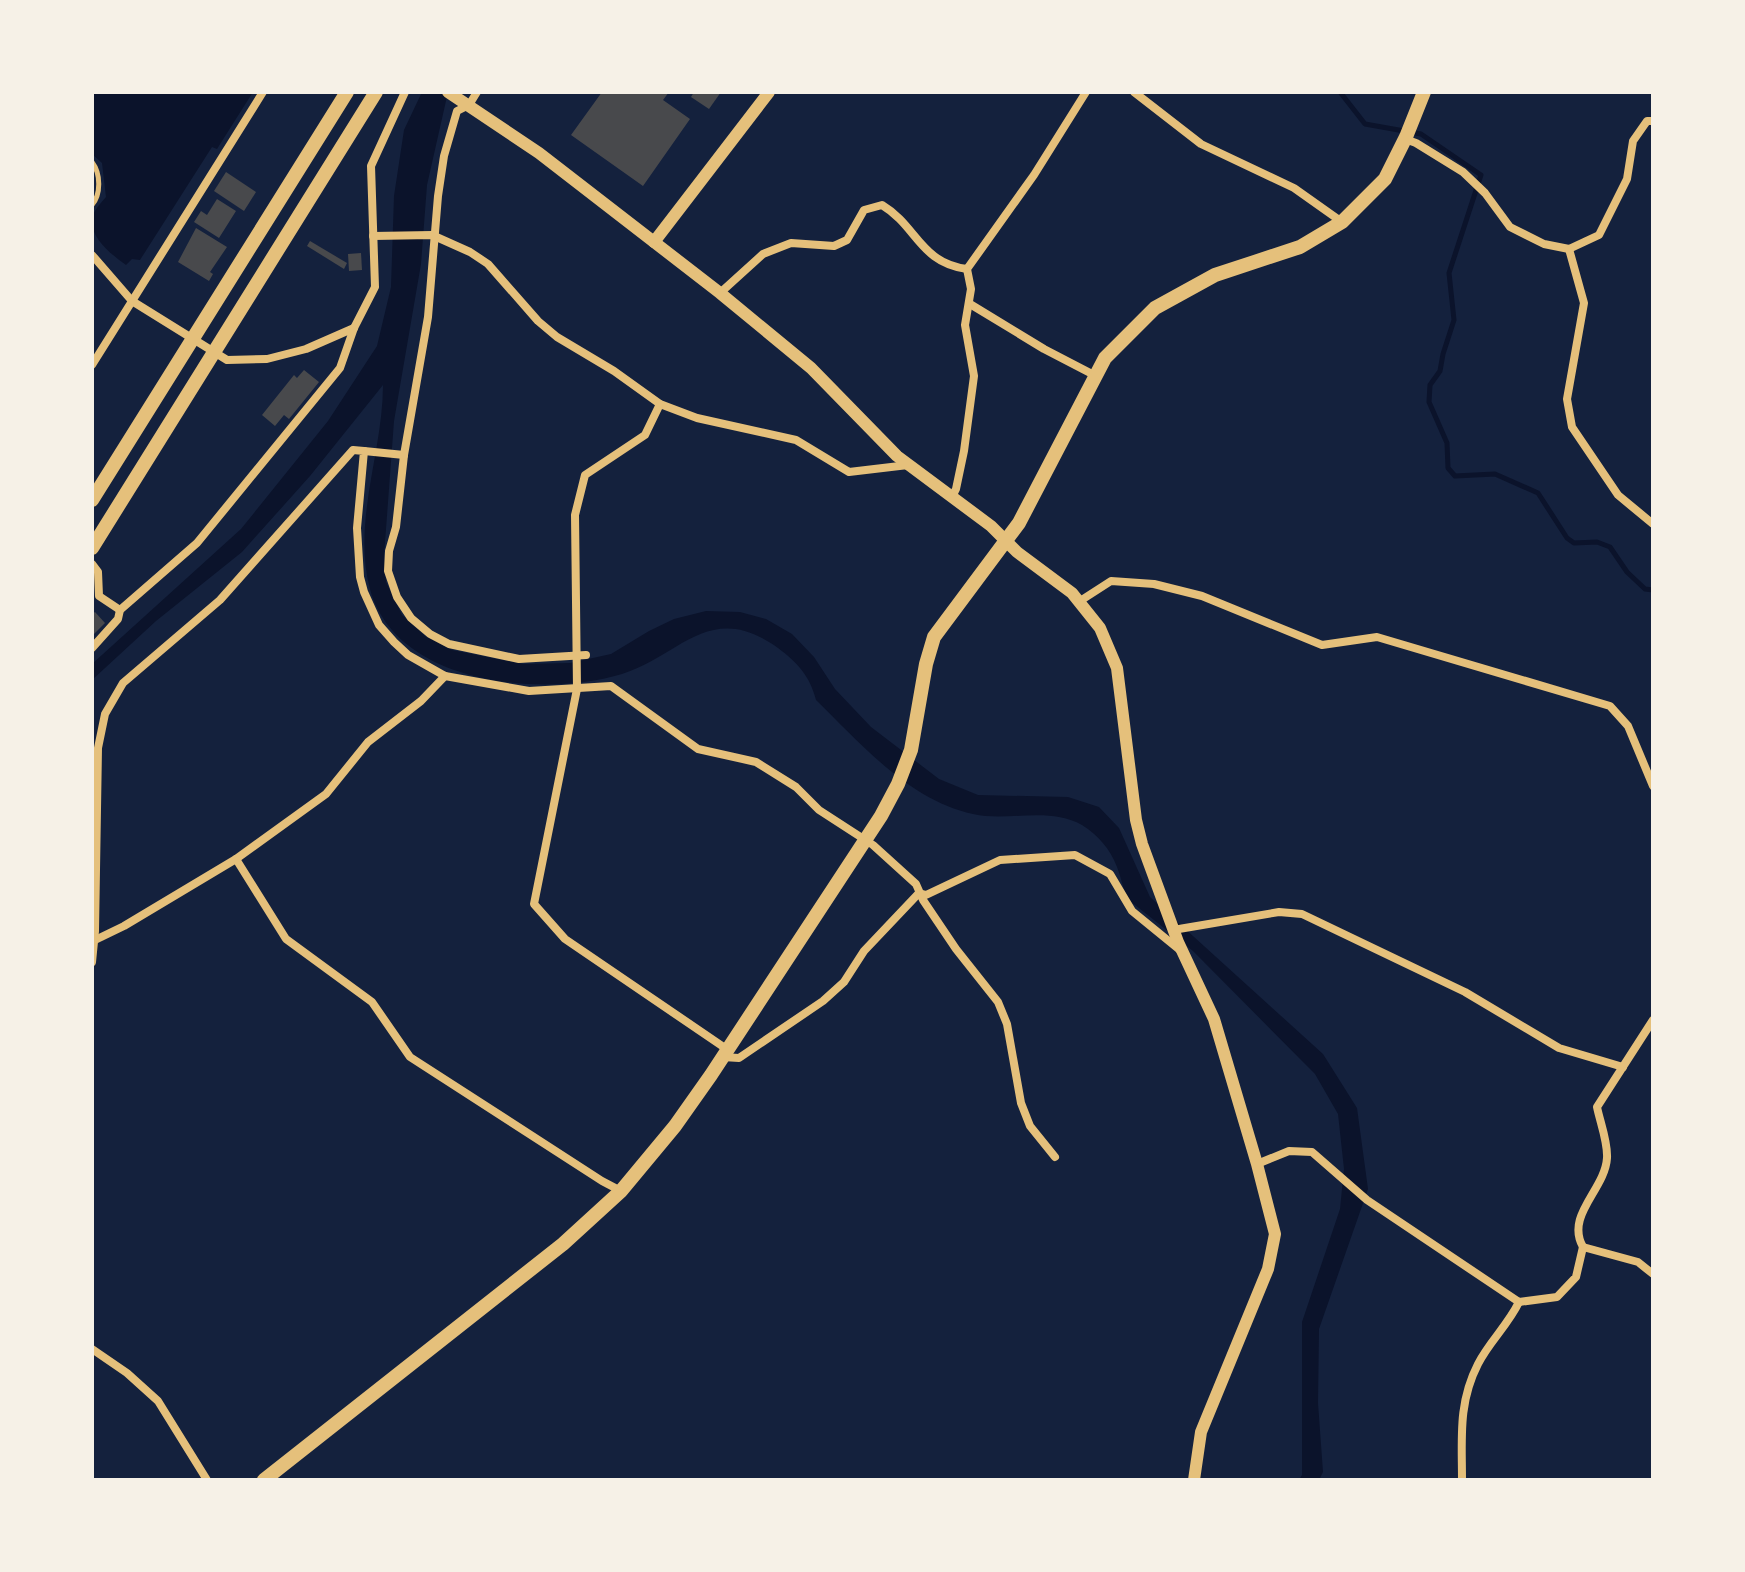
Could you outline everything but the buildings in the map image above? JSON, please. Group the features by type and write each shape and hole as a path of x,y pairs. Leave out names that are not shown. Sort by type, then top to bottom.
{"main road":[{"path":"92,500 347,92"},
{"path":"92,548 376,92"},
{"path":"264,1480 563,1244 621,1191 675,1126 865,840 900,779 909,756 934,637 1007,542 1112,350 1155,308 1215,275 1300,247 1342,222 1385,179 1424,92"}],"street":[{"path":"92,365 263,92"},
{"path":"92,648 118,619 120,610 197,543 340,368 354,328 375,287 371,166 405,92"},
{"path":"459,99 477,92"},
{"path":"654,242 769,92"},
{"path":"952,497 964,451 974,376 965,325 971,289 967,269 1034,175 1086,92"},
{"path":"1134,92 1201,144 1294,188 1342,222"},
{"path":"459,99 444,156 428,317 401,454 396,527 389,551 388,571 397,597 411,618 430,634 449,644 519,659 580,657"},
{"path":"459,99 539,153 803,361 878,439 991,526 1080,601 1100,628 1117,668 1136,820 1142,844 1175,936 1214,1019 1275,1234 1268,1269 1201,1432 1194,1480"},
{"path":"1407,135 1463,172 1482,190 1510,227 1544,244 1569,249 1599,235 1627,179 1633,141 1647,121 1653,121"},
{"path":"720,293 763,254 791,243 834,246 847,240 864,210 882,205 892,211 937,261 950,267 967,269"},
{"path":"373,236 434,236 488,264 538,321 557,337 614,371 660,404 697,418 796,440 849,472 909,465"},
{"path":"1569,249 1584,303 1567,399 1572,427 1618,495 1653,524"},
{"path":"92,255 132,301 227,360 267,359 306,349 354,328"},
{"path":"970,304 1096,376"},
{"path":"660,404 645,435 585,475 575,515 580,657 577,688 534,904 565,939 725,1053 739,1058 823,1001 844,982 864,951 919,893"},
{"path":"92,962 98,748 100,731 113,698 136,671 235,585 353,450 401,454"},
{"path":"366,452 357,528 360,577 379,625 394,642 408,655 445,676 529,691 611,686 698,749 756,762 796,787 819,810 865,840 916,884 956,949 998,1002 1007,1024 1021,1103 1030,1126 1055,1157"},
{"path":"92,564 98,572 99,596 120,610"},
{"path":"1080,601 1111,581 1154,584 1202,596 1322,645 1377,637 1610,706 1628,726 1653,786"},
{"path":"93,940 124,926 236,859 326,794 368,742 421,701 445,676"},
{"path":"919,893 926,895 1000,860 1075,855 1110,874 1132,911 1185,954"},
{"path":"236,859 286,939 372,1002 410,1057 621,1191"},
{"path":"1175,936 1196,928 1279,912 1302,914 1465,992 1559,1048 1623,1067"},
{"path":"1653,1020 1597,1107 1607,1157 1598,1187 1578,1220 1577,1237 1583,1247 1638,1262 1653,1274"},
{"path":"1257,1164 1289,1151 1312,1152 1367,1200 1519,1302 1557,1297 1576,1277 1583,1247"},
{"path":"1462,1480 1462,1408 1478,1363 1513,1316 1519,1302"},
{"path":"92,1349 127,1373 158,1401 207,1480"}],"lane":[{"path":"92,162 96,167 99,191 92,205"}],"water":[{"path":"92,92 253,92 217,149 212,147 140,260 132,259 126,265 103,245 92,226 94,213 106,197 102,163 92,154"},
{"path":"422,92 448,92 427,185 421,264 394,421 384,556 386,582 402,615 425,636 452,650 523,664 570,663 611,654 674,619 706,611 740,612 766,619 792,634 814,657 835,689 871,727 939,779 978,795 1068,797 1099,807 1119,828 1150,897 1323,1054 1357,1108 1368,1189 1319,1329 1318,1403 1323,1472 1319,1480 1299,1480 1302,1475 1302,1322 1340,1209 1344,1169 1338,1114 1315,1074 1193,951 1130,901 1111,855 1098,838 1082,825 1056,816 973,814 928,796 869,752 816,700 797,664 754,634 733,629 714,630 622,674 553,684 514,683 476,676 440,664 409,646 385,621 370,589 365,564 366,513 383,385 310,476 242,552 156,621 92,680 92,664 241,529 328,421 377,346 391,287 394,196 404,130"}],"waterway":[{"path":"1340,92 1365,124 1421,134 1481,175 1449,273 1454,320 1440,371 1430,385 1429,402 1447,443 1448,468 1455,476 1495,474 1538,493 1567,538 1574,543 1597,542 1610,547 1627,572 1645,589 1653,590"}]}
